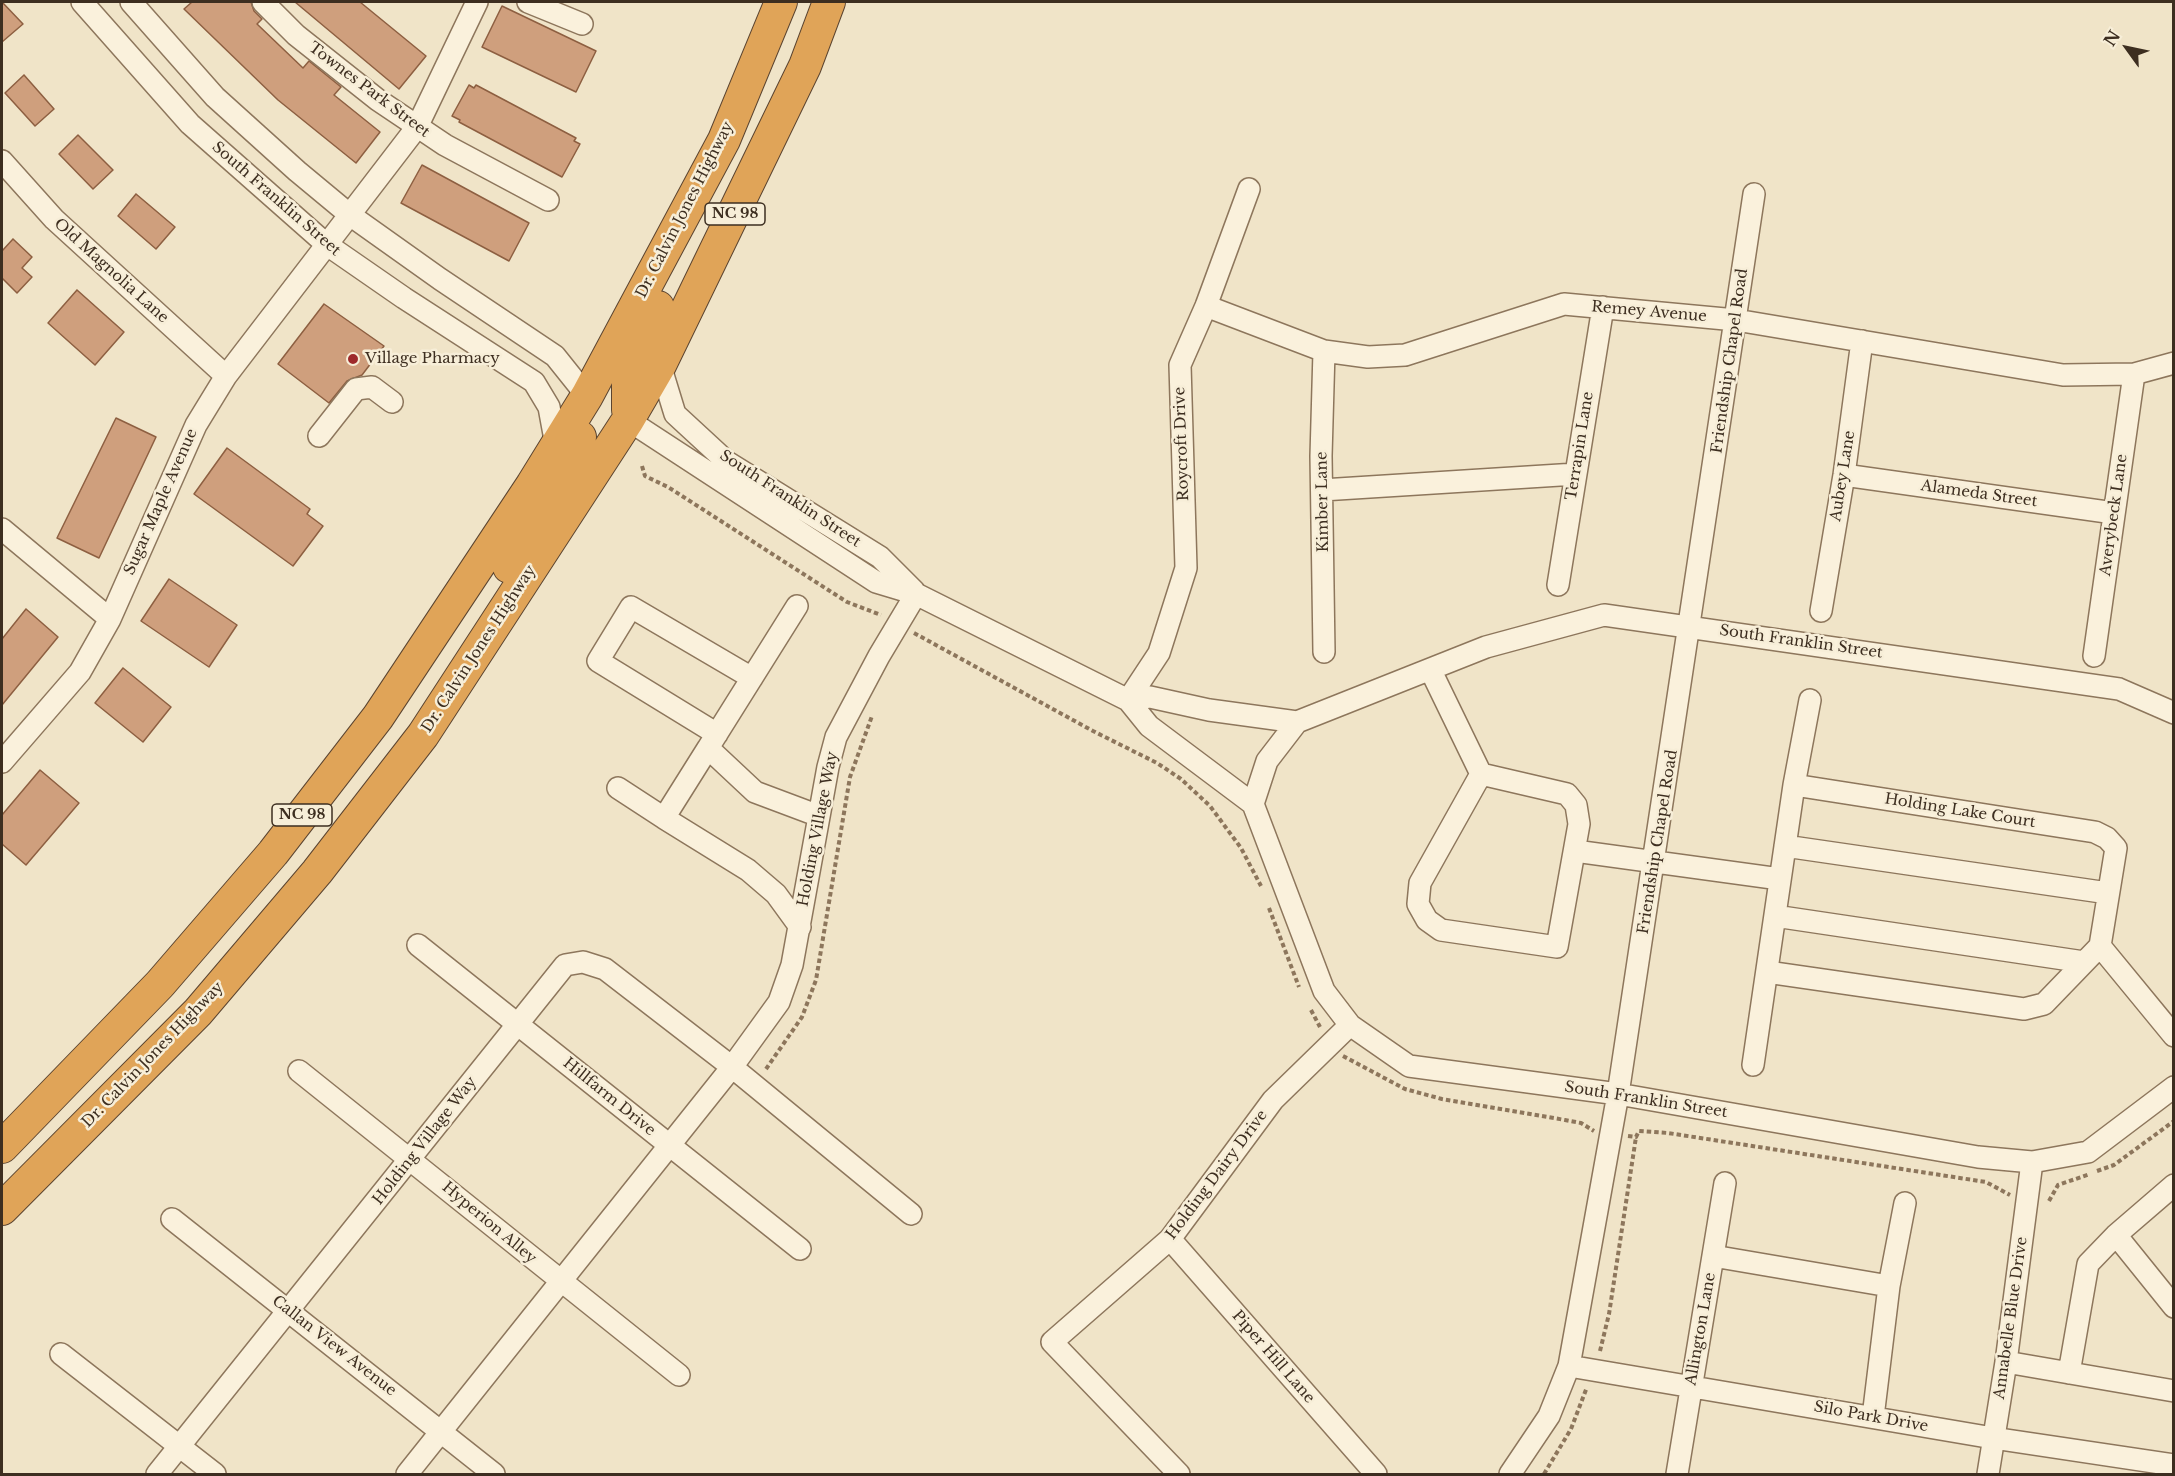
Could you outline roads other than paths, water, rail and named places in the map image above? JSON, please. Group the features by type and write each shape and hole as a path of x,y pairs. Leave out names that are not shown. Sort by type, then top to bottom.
{"highway":[{"name":"Dr. Calvin Jones Highway","path":"2,1147 160,984 273,852 378,717 587,396 724,140 781,2"},
{"name":"Dr. Calvin Jones Highway","path":"2,1209 198,1012 317,872 423,735 628,420 660,365 805,66 829,2"},
{"path":"628,420 628,383 639,346 698,227 709,169"},
{"path":"506,608 499,583 562,478 584,428 587,396"},
{"path":"198,1012 184,1001 189,982 365,757 378,717"}],"street":[{"name":"South Franklin Street","path":"82,2 190,124 326,244 404,298 534,382 549,406 556,446"},
{"path":"131,2 215,97 297,171 350,215 555,356 587,396"},
{"name":"Townes Park Street","path":"263,2 296,35 378,100 486,169 548,200"},
{"name":"Sugar Maple Avenue","path":"2,762 80,672 110,619 196,425 226,376 417,127 477,2"},
{"path":"528,2 582,24"},
{"name":"Old Magnolia Lane","path":"2,161 54,219 226,376"},
{"name":"Roycroft Drive","path":"1128,700 1159,653 1186,568 1180,365 1206,306 1249,189"},
{"name":"Friendship Chapel Road","path":"1510,1474 1549,1416 1569,1366 1618,1094 1655,861 1754,194"},
{"name":"Remey Avenue","path":"1206,306 1324,351 1368,357 1405,355 1564,304 1736,320 2063,375 2134,374 2174,363"},
{"name":"Terrapin Lane","path":"1558,585 1603,307"},
{"name":"Aubey Lane","path":"1821,611 1844,475 1862,341"},
{"name":"Kimber Lane","path":"1324,351 1322,490 1324,652"},
{"name":"South Franklin Street","path":"660,365 675,414 727,462 880,557 916,594"},
{"name":"Averybeck Lane","path":"2094,656 2134,374"},
{"path":"319,436 356,389 372,387 392,402"},
{"name":"South Franklin Street","path":"628,420 876,582 916,594 1128,700 1149,726 1253,804 1324,991 1350,1025 1409,1066 1618,1094 1978,1157 2032,1162 2088,1152 2174,1087"},
{"path":"1322,490 1576,474"},
{"name":"Alameda Street","path":"1844,475 2114,513"},
{"path":"2,529 110,619"},
{"name":"Holding Village Way","path":"407,1474 670,1146 779,1002 792,965 836,737 879,656 916,594"},
{"path":"664,818 797,606"},
{"path":"752,678 631,607 598,661 713,741 755,792 819,816"},
{"name":"South Franklin Street","path":"1128,700 1150,697 1209,710 1297,722 1431,671 1486,647 1604,615 2119,689 2174,713"},
{"path":"1431,671 1481,774"},
{"path":"1754,1065 1794,785 1810,699"},
{"path":"1253,804 1267,761 1297,722"},
{"path":"1481,774 1567,794 1576,805 1579,824 1557,947 1442,930 1427,920 1418,904 1420,883 1481,774"},
{"name":"Holding Lake Court","path":"1794,785 2096,832 2107,838 2116,848 2100,946"},
{"path":"618,788 748,870 777,894 800,927"},
{"path":"1785,846 2108,893"},
{"path":"1575,851 1780,879"},
{"path":"777,894 807,887"},
{"path":"1775,916 2084,962"},
{"name":"Hillfarm Drive","path":"418,945 800,1249"},
{"path":"1767,972 2024,1009 2044,1004 2100,946 2174,1036"},
{"name":"Holding Village Way","path":"157,1474 290,1311 565,965 583,962 605,969 732,1067 910,1214"},
{"name":"Holding Dairy Drive","path":"1179,1474 1052,1342 1170,1239 1273,1100 1350,1025"},
{"name":"Hyperion Alley","path":"299,1071 679,1375"},
{"name":"Annabelle Blue Drive","path":"1988,1474 2006,1362 2032,1162"},
{"name":"Allington Lane","path":"1677,1474 1725,1183"},
{"path":"2069,1373 2088,1264 2116,1235 2174,1185"},
{"path":"1873,1417 1889,1286 1905,1203"},
{"name":"Callan View Avenue","path":"172,1219 494,1474"},
{"path":"2116,1235 2174,1307"},
{"name":"Piper Hill Lane","path":"1170,1239 1376,1474"},
{"path":"1713,1256 1889,1286"},
{"path":"61,1354 215,1474"},
{"path":"2006,1362 2174,1391"},
{"name":"Silo Park Drive","path":"1569,1366 1993,1438 2174,1465"}],"place":[{"name":"Village Pharmacy","path":"353,359"}]}
